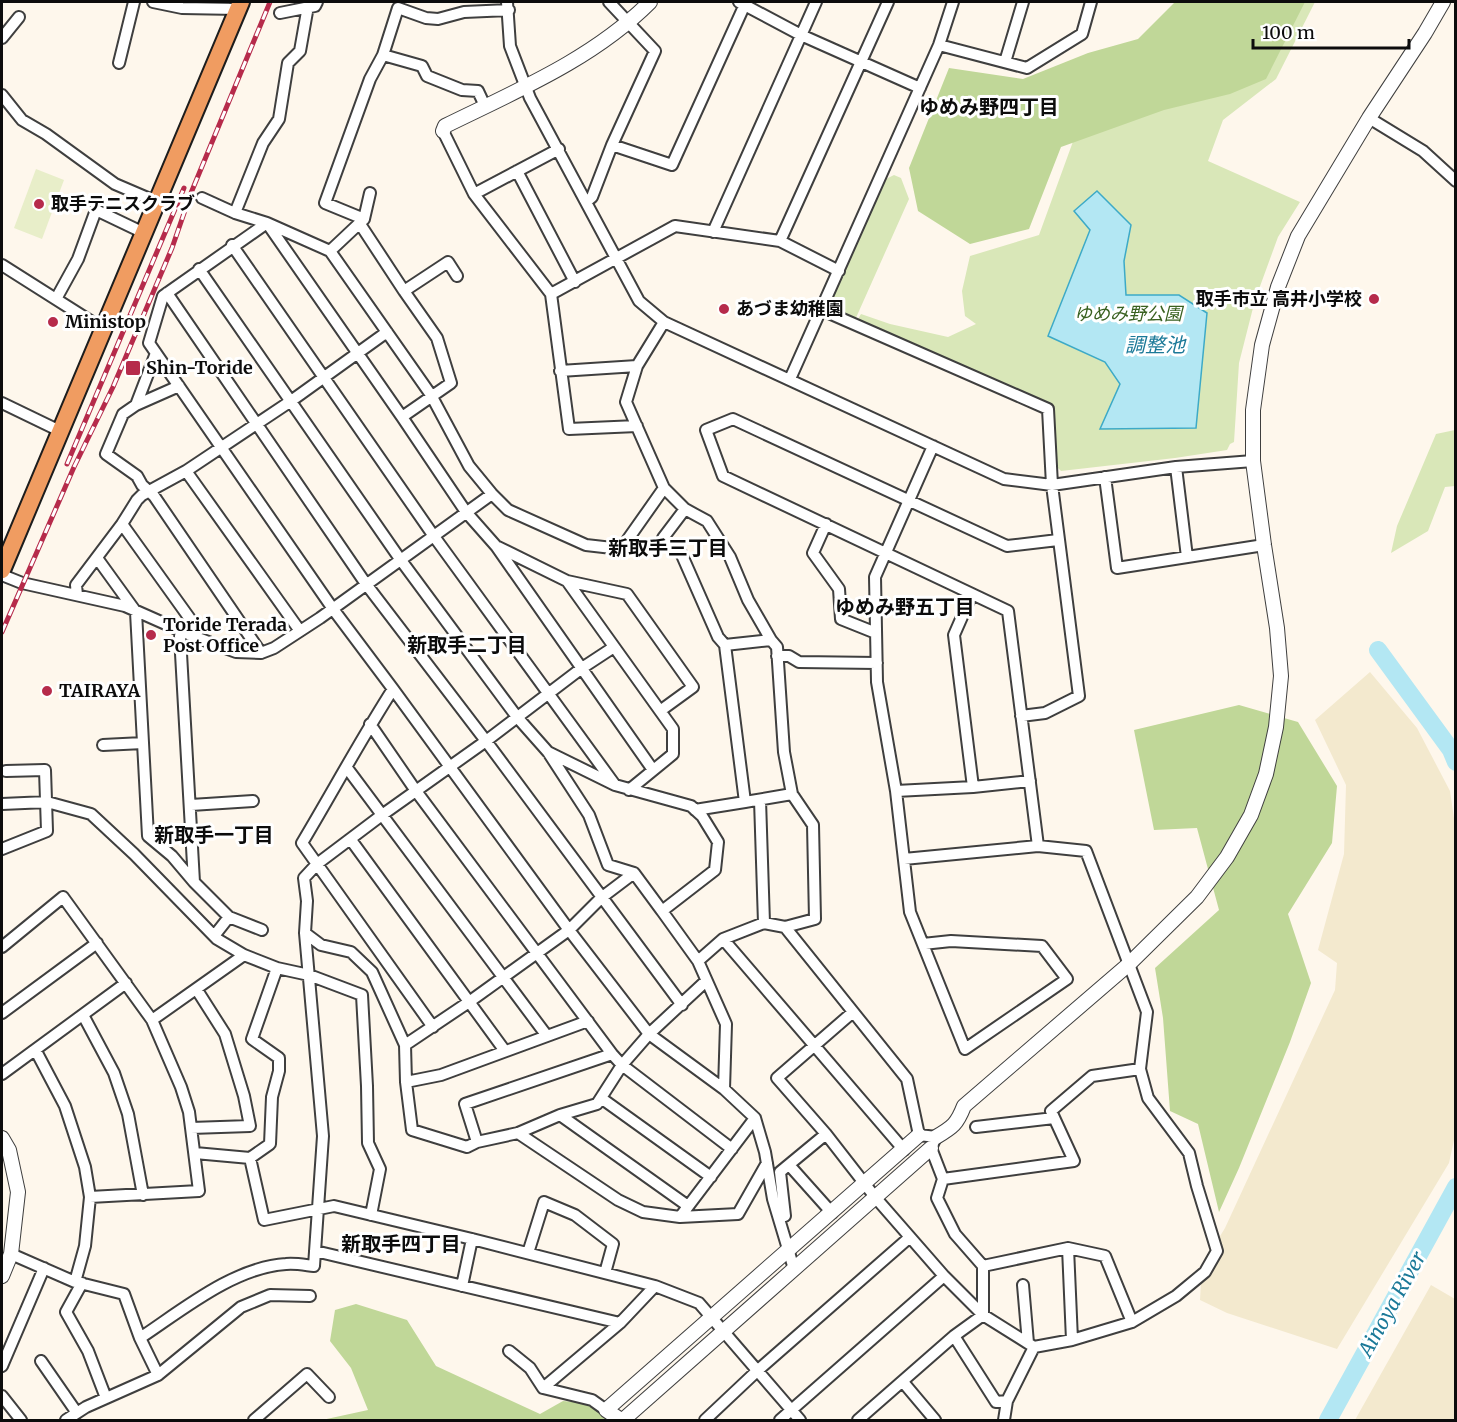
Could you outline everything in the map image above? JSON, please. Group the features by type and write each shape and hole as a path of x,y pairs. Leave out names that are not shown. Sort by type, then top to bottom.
{"highway":[{"path":"2,570 240,5"}],"street":[{"path":"119,63 134,2"},
{"path":"153,2 182,8 240,5"},
{"path":"586,202 592,197 612,145 655,51 609,2"},
{"path":"637,426 569,429 551,294 474,194 443,131 445,126 526,87 601,44 629,23 650,2"},
{"path":"713,232 816,2"},
{"path":"780,242 888,2"},
{"path":"790,379 939,45 953,2"},
{"path":"1005,62 1023,2"},
{"path":"939,45 1027,68 1082,34 1090,2"},
{"path":"509,1351 530,1368 543,1388 592,1400 622,1420 952,1128 958,1121 964,1106 1129,964 1197,897 1227,857 1251,815 1266,774 1276,727 1281,676 1277,628 1253,461 1254,399 1262,345 1278,287 1298,236 1369,118 1443,2"},
{"path":"612,145 672,165 743,3 801,35 920,88"},
{"path":"280,13 313,4"},
{"path":"235,213 263,143 279,118 288,63 300,51 313,4"},
{"path":"402,417 450,382 437,338 404,291 362,222 325,203 370,79 383,55 398,8 438,20 464,12 508,6 508,37 530,98 639,301 664,322 1004,479 1052,485 1176,467 1253,461"},
{"path":"2,38 19,16"},
{"path":"383,55 422,66 427,76 462,90 478,91 485,106"},
{"path":"2,95 22,120 46,134 115,184 158,202"},
{"path":"1369,118 1423,150 1455,181"},
{"path":"474,194 559,149"},
{"path":"518,171 575,282"},
{"path":"330,251 362,222 370,192"},
{"path":"202,198 330,251 431,395 469,466 508,510 586,545 621,549 664,488"},
{"path":"56,299 78,259 96,210 144,233"},
{"path":"267,223 163,296 149,344 333,609 569,930 650,1034 724,1089 755,1118 767,1163 773,1199 794,1269"},
{"path":"267,223 466,512 496,546 653,770"},
{"path":"551,294 675,226 780,242 839,271"},
{"path":"232,246 433,535 615,785"},
{"path":"404,291 448,262 457,276"},
{"path":"2,266 103,329"},
{"path":"199,269 400,559 517,717 549,752 589,815 608,865 634,873 698,961 726,1023 724,1089"},
{"path":"167,293 366,584 682,1005"},
{"path":"822,310 1048,409 1052,485 1079,696 1045,713 1021,716"},
{"path":"664,322 637,366 626,402 664,488 685,509 707,521 730,557 748,600 771,640 777,646 784,752 792,794 813,825 815,920 785,927 764,923 723,939 698,961"},
{"path":"77,595 76,585 122,524 137,500 186,471 291,401 387,332"},
{"path":"136,405 156,353"},
{"path":"560,370 637,366"},
{"path":"179,386 136,405 123,414 106,454 137,476 150,492 261,653"},
{"path":"2,403 60,431"},
{"path":"1038,846 1008,611 723,476 706,430 733,419 1007,546 1058,540"},
{"path":"923,944 951,941 1042,946 1067,979 965,1049 910,912 896,792 877,682 875,577 933,446"},
{"path":"1176,467 1187,557"},
{"path":"186,471 300,632"},
{"path":"1105,477 1117,568 1264,545"},
{"path":"2,575 22,583 124,606 195,637 236,651 261,653 300,632 492,494"},
{"path":"685,509 663,538 681,553 718,637 725,645 745,802"},
{"path":"122,524 198,630 195,637"},
{"path":"826,524 813,553 839,589 841,619 876,633"},
{"path":"496,546 567,581 627,594 693,687 660,711"},
{"path":"97,558 136,612 148,836 172,856 229,917 262,930"},
{"path":"567,581 673,729 673,754 629,790"},
{"path":"972,594 954,635 973,788"},
{"path":"182,631 180,636 195,882"},
{"path":"725,645 771,640"},
{"path":"140,1338 218,1287 257,1270 285,1264 314,1266 323,1136 305,933 307,901 304,878 317,864 382,815 614,647"},
{"path":"777,656 789,656 799,662 877,663"},
{"path":"393,689 370,724 347,768 302,843 433,1027"},
{"path":"370,724 416,791 612,1054 622,1065 732,1149"},
{"path":"104,745 143,743"},
{"path":"549,752 615,785 691,806 702,816 718,842 715,870 662,911"},
{"path":"347,768 547,1036"},
{"path":"2,849 47,831 45,770 6,771"},
{"path":"896,792 973,788 1030,781"},
{"path":"695,810 792,794"},
{"path":"760,800 764,923"},
{"path":"191,805 253,801"},
{"path":"2,804 47,802 91,814 132,851 214,936 244,955 277,968 309,975 362,995 368,1143 380,1169 371,1215"},
{"path":"132,851 148,836"},
{"path":"351,840 505,1051"},
{"path":"853,1012 777,1078 826,1134 875,1197 944,1276 983,1315 1031,1345 1072,1340 1132,1322 1176,1296 1205,1272 1217,1251 1189,1153 1148,1098 1140,1070 1147,1012 1086,851 1038,846 904,859"},
{"path":"405,1045 569,930 601,898 634,873"},
{"path":"2,947 63,897 152,1020 181,1087 189,1112 199,1191 90,1197"},
{"path":"214,936 229,917"},
{"path":"785,927 907,1079 919,1136"},
{"path":"305,933 321,945 351,952 372,972 405,1045 406,1082 412,1130 467,1147 477,1142 518,1133 560,1115 597,1104 622,1065 650,1034 706,981"},
{"path":"723,939 904,1150"},
{"path":"2,1013 97,944"},
{"path":"152,1020 244,955"},
{"path":"195,1153 250,1158 270,1144 272,1097 279,1071 279,1058 252,1039 277,968"},
{"path":"3,1069 36,1051 126,983"},
{"path":"191,1128 250,1126 244,1096 225,1034 197,990"},
{"path":"83,1016 114,1073 128,1114 143,1195"},
{"path":"406,1082 441,1075 588,1021"},
{"path":"36,1051 65,1106 85,1167 90,1197 85,1246 78,1282 66,1312 88,1351 106,1398"},
{"path":"477,1142 465,1104 612,1054"},
{"path":"943,1179 1074,1161 1051,1111 1092,1076 1140,1070"},
{"path":"601,1098 711,1177"},
{"path":"560,1115 688,1206"},
{"path":"680,1216 755,1118"},
{"path":"976,1127 1054,1118"},
{"path":"518,1133 618,1200 643,1212 680,1216 738,1214 767,1163"},
{"path":"784,1216 780,1172 826,1134"},
{"path":"919,1136 934,1143"},
{"path":"606,1410 919,1136"},
{"path":"2,1138 9,1150 18,1192 11,1254 2,1276"},
{"path":"934,1143 943,1179 937,1198 955,1234 983,1266 983,1315"},
{"path":"250,1158 264,1220 334,1206 655,1286 699,1303 800,1420"},
{"path":"790,1166 832,1213"},
{"path":"528,1253 544,1202 575,1215 613,1244 606,1274"},
{"path":"705,1420 910,1237"},
{"path":"462,1286 472,1239"},
{"path":"983,1266 1068,1248 1105,1256 1132,1322"},
{"path":"1068,1248 1072,1340"},
{"path":"315,1251 620,1323"},
{"path":"11,1254 78,1282 124,1294 140,1338 158,1375"},
{"path":"2,1366 44,1268"},
{"path":"780,1420 944,1276"},
{"path":"1004,1420 1007,1401 1031,1345 1023,1285"},
{"path":"543,1388 620,1323 655,1286"},
{"path":"66,1420 106,1398 158,1375 241,1307 270,1294 310,1296"},
{"path":"866,1418 954,1336 983,1315"},
{"path":"954,1336 996,1402 1007,1401"},
{"path":"41,1361 77,1413"},
{"path":"254,1420 307,1374 329,1397"},
{"path":"903,1382 935,1420"},
{"path":"2,1396 21,1420"}],"shaded area":[{"path":"1370,672 1417,728 1450,791 1456,832 1456,1131 1449,1163 1337,1349 1227,1313 1200,1300 1202,1266 1225,1228 1335,990 1337,963 1318,950 1344,854 1346,785 1315,720"},
{"path":"1431,1285 1455,1299 1455,1420 1355,1420"}],"green space":[{"path":"1175,2 1305,2 1266,79 1230,94 1164,110 1061,147 1029,229 970,244 918,211 909,168 949,68 1023,79 1088,53 1138,39"},
{"name":"ゆめみ野公園","path":"1187,2 1315,2 1276,79 1223,120 1208,161 1300,202 1278,237 1255,300 1239,363 1234,442 1227,450 1061,471 1057,467 1050,406 858,319 861,314 890,324 948,337 976,324 965,316 962,291 970,256 1039,235 1075,136"},
{"name":"取手テニスクラブ","path":"36,169 64,180 42,239 14,228"},
{"path":"894,175 901,178 909,199 855,320 831,309 829,304 886,179"},
{"path":"1455,430 1455,486 1445,487 1428,531 1391,553 1397,526 1436,434"},
{"path":"1239,705 1298,722 1337,786 1332,843 1288,914 1311,983 1290,1042 1219,1212 1198,1124 1170,1111 1163,1018 1155,968 1219,910 1197,828 1154,830 1134,730"},
{"path":"356,1304 407,1320 436,1366 540,1414 563,1401 598,1404 606,1420 322,1420 368,1410 351,1368 330,1341 335,1310"}],"water":[{"name":"調整池","path":"1097,191 1131,225 1124,261 1126,295 1179,295 1207,313 1196,428 1100,429 1120,384 1105,362 1048,336 1090,230 1074,211"}],"waterway":[{"name":"Ainoya River","path":"1378,650 1451,750 1456,762"},
{"name":"Ainoya River","path":"1328,1420 1456,1187"}],"railway":[{"path":"2,632 74,467 113,387 172,248 191,193 270,2"},
{"path":"67,464 184,188"}],"place":[{"name":"取手テニスクラブ","path":"39,204"},
{"name":"取手市立 高井小学校","path":"1374,299"},
{"name":"あづま幼稚園","path":"724,309"},
{"name":"Ministop","path":"53,322"},
{"name":"Shin-Toride","path":"133,368"},
{"name":"Toride Terada Post Office","path":"151,635"},
{"name":"TAIRAYA","path":"47,691"}],"district":[{"name":"ゆめみ野四丁目","path":"989,107"},
{"name":"新取手三丁目","path":"668,548"},
{"name":"ゆめみ野五丁目","path":"905,607"},
{"name":"新取手二丁目","path":"467,645"},
{"name":"新取手一丁目","path":"214,835"},
{"name":"新取手四丁目","path":"401,1244"}]}
